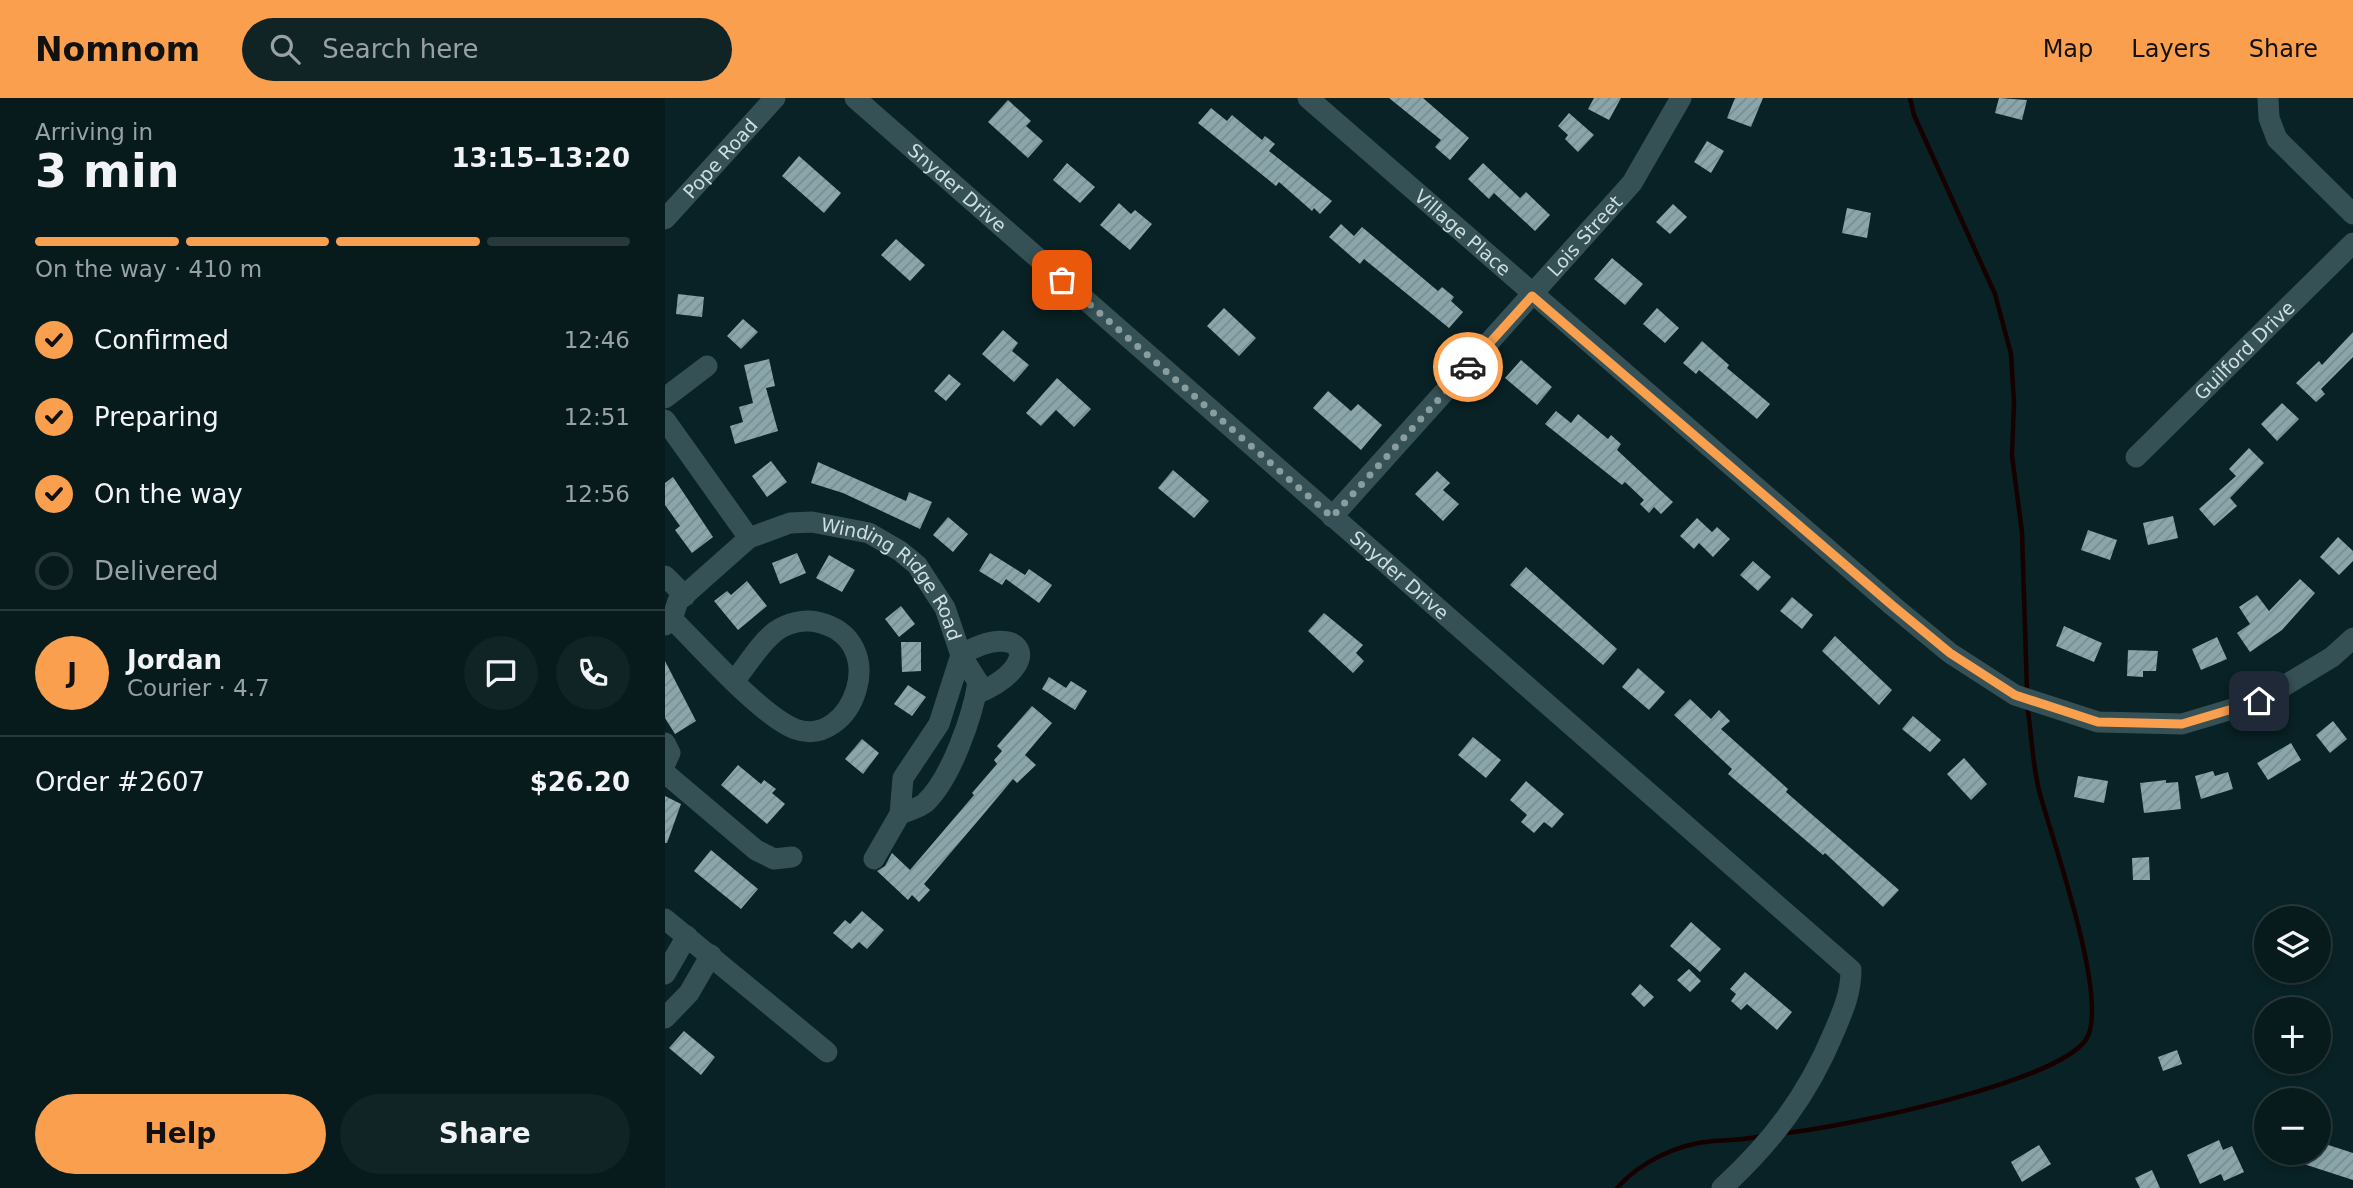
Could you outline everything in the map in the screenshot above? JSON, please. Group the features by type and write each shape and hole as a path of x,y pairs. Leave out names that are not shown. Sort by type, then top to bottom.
{"street":[{"name":"Pope Road","path":"665,219 775,98"},
{"name":"Snyder Drive","path":"855,98 1851,970 1848,999 1813,1079 1772,1139 1722,1188"},
{"name":"Village Place","path":"1308,98 1532,296 1902,613 1950,653 2015,695 2098,722 2182,724 2259,701 2332,657 2353,638"},
{"name":"Lois Street","path":"1332,517 1632,183 1682,98"},
{"path":"2269,98 2269,118 2277,139 2353,214"},
{"name":"Guilford Drive","path":"2136,457 2353,243"},
{"path":"665,398 707,366"},
{"path":"665,420 749,538"},
{"name":"Winding Ridge Road","path":"669,622 678,601 749,538 776,526 812,522 841,526 882,539 917,565 945,608 961,655 939,724 903,778 900,814 874,859"},
{"path":"665,576 685,596"},
{"path":"669,622 781,721 798,730 814,731 835,722 849,706 859,677 859,656 846,636 833,628 811,621 798,622 777,630 735,680"},
{"path":"900,814 924,804 946,772 974,707 976,694 978,682 961,655 980,643 999,640 1012,644 1019,651 1020,662 1014,672 996,686 976,694"},
{"path":"665,743 670,753 665,764"},
{"path":"665,773 756,850 773,859 792,857"},
{"path":"665,919 827,1052"},
{"path":"665,974 687,936"},
{"path":"665,1018 689,993 711,955"}],"building":[{"path":"1389,98 1423,98 1469,138 1450,160 1435,147 1441,140"},
{"path":"1594,98 1621,98 1609,120 1588,109"},
{"path":"1735,98 1763,98 1751,127 1727,118"},
{"path":"1999,98 2027,100 2022,120 1995,113"},
{"path":"1008,100 1031,121 1026,126 1043,141 1028,158 988,122"},
{"path":"1211,108 1227,121 1232,115 1262,140 1265,136 1275,144 1269,151 1332,201 1320,214 1314,208 1312,211 1279,182 1276,186 1198,123"},
{"path":"1569,113 1594,135 1578,152 1565,139 1568,135 1558,126"},
{"path":"1707,141 1724,151 1711,173 1694,162"},
{"path":"799,156 841,193 824,213 782,176"},
{"path":"1067,163 1095,187 1080,203 1053,180"},
{"path":"1483,163 1520,198 1526,192 1550,215 1535,231 1494,193 1489,199 1468,179"},
{"path":"1119,203 1131,214 1135,210 1152,224 1130,250 1100,225"},
{"path":"1673,204 1687,217 1670,234 1656,222"},
{"path":"1847,208 1871,213 1867,238 1842,233"},
{"path":"1341,224 1354,236 1362,227 1438,291 1442,287 1454,297 1451,301 1463,312 1449,328 1364,259 1360,264 1329,237"},
{"path":"896,239 925,265 910,281 881,255"},
{"path":"1612,258 1643,284 1625,305 1594,279"},
{"path":"678,294 704,297 702,317 676,314"},
{"path":"1224,308 1256,338 1239,356 1207,326"},
{"path":"1657,308 1679,328 1665,343 1643,324"},
{"path":"743,319 758,332 741,349 727,336"},
{"path":"1003,330 1018,343 1012,351 1029,365 1014,382 982,354"},
{"path":"2353,332 2353,357 2321,389 2325,394 2316,402 2296,383 2319,361 2322,365"},
{"path":"1702,341 1729,365 1727,368 1770,404 1757,419 1699,370 1696,374 1683,363"},
{"path":"769,359 775,386 766,388 778,431 735,444 730,426 743,422 739,407 753,403 744,365"},
{"path":"1521,360 1552,387 1537,405 1505,378"},
{"path":"949,374 961,384 946,401 934,391"},
{"path":"1057,378 1091,409 1074,427 1056,410 1041,426 1026,413"},
{"path":"1328,391 1351,411 1358,404 1382,425 1361,450 1313,408"},
{"path":"2282,403 2299,419 2277,441 2261,424"},
{"path":"1556,411 1571,423 1578,414 1608,439 1611,435 1621,444 1617,450 1673,502 1661,514 1654,507 1649,513 1640,504 1644,500 1625,482 1622,485 1545,424"},
{"path":"2249,448 2264,463 2230,498 2237,506 2214,526 2199,509 2236,476 2229,469"},
{"path":"771,461 787,482 767,497 752,476"},
{"path":"818,462 906,501 909,492 932,502 920,529 843,493 811,483"},
{"path":"1173,470 1209,501 1194,518 1158,488"},
{"path":"1437,471 1450,483 1443,490 1459,504 1443,521 1415,494"},
{"path":"673,477 713,537 692,553 675,530 680,526 665,505 665,483"},
{"path":"2173,516 2178,538 2148,545 2143,523"},
{"path":"948,517 968,534 953,552 933,535"},
{"path":"1697,518 1712,532 1717,527 1730,539 1713,557 1699,543 1694,549 1680,536"},
{"path":"2088,530 2117,540 2110,560 2081,550"},
{"path":"2338,537 2353,551 2353,561 2339,575 2320,557"},
{"path":"797,553 806,573 780,584 772,563"},
{"path":"990,553 1025,575 1029,569 1052,585 1039,603 1006,579 1002,585 979,571"},
{"path":"829,555 855,570 842,592 816,578"},
{"path":"1753,561 1771,577 1758,591 1740,575"},
{"path":"1526,567 1617,649 1603,665 1510,585"},
{"path":"2300,579 2315,593 2282,630 2250,652 2237,633 2250,624 2239,607 2257,595 2269,611"},
{"path":"747,581 767,606 738,630 714,601 727,591 731,595"},
{"path":"1792,597 1813,615 1802,629 1780,611"},
{"path":"901,606 915,624 899,637 885,619"},
{"path":"1324,613 1363,645 1356,653 1364,661 1353,673 1308,631"},
{"path":"2064,626 2102,643 2094,662 2056,646"},
{"path":"1835,636 1892,690 1879,705 1822,651"},
{"path":"2217,637 2227,659 2201,670 2192,649"},
{"path":"901,642 921,642 921,671 902,672"},
{"path":"2128,650 2158,651 2156,671 2143,671 2143,677 2127,676"},
{"path":"665,661 696,721 675,734 665,718"},
{"path":"1638,668 1665,692 1649,710 1622,687"},
{"path":"1049,677 1066,688 1071,681 1087,691 1075,710 1042,689"},
{"path":"908,685 926,697 912,716 894,704"},
{"path":"1690,699 1711,719 1719,710 1730,721 1721,729 1788,789 1786,792 1899,890 1883,907 1825,853 1823,855 1728,774 1732,769 1674,715"},
{"path":"1032,706 1052,723 1025,755 1036,765 1017,783 1013,779 924,884 930,890 919,902 912,895 908,900 877,871 885,866 892,853 910,870 974,795 972,793 997,764 994,760 1002,751 997,746"},
{"path":"1913,716 1941,740 1930,752 1902,729"},
{"path":"2333,721 2347,739 2330,753 2316,735"},
{"path":"1473,737 1501,760 1486,778 1458,755"},
{"path":"862,739 879,753 863,774 845,759"},
{"path":"2291,743 2301,760 2268,780 2257,763"},
{"path":"1964,758 1987,784 1971,800 1947,774"},
{"path":"738,765 761,784 764,780 776,789 772,793 785,804 767,824 721,785"},
{"path":"2213,771 2215,776 2228,772 2233,789 2201,799 2195,776"},
{"path":"2078,776 2108,781 2104,803 2074,797"},
{"path":"2166,780 2166,783 2178,782 2181,809 2144,813 2140,783"},
{"path":"1526,781 1564,814 1552,828 1544,822 1534,833 1521,822 1527,815 1510,800"},
{"path":"665,796 681,804 667,843 665,843"},
{"path":"711,850 758,889 741,909 694,871"},
{"path":"2149,857 2150,880 2133,880 2132,858"},
{"path":"862,911 884,930 867,949 859,942 852,949 833,933 845,920 850,924"},
{"path":"1691,922 1721,949 1700,972 1670,946"},
{"path":"1689,969 1701,981 1690,992 1677,980"},
{"path":"1745,972 1792,1012 1777,1030 1747,1004 1741,1010 1731,1001 1736,994 1730,989"},
{"path":"1640,984 1654,997 1644,1007 1631,994"},
{"path":"684,1031 715,1057 701,1075 669,1048"},
{"path":"2177,1050 2182,1064 2163,1071 2158,1057"},
{"path":"2219,1140 2223,1150 2232,1146 2244,1172 2224,1181 2221,1174 2200,1184 2187,1155"},
{"path":"2039,1145 2051,1164 2022,1182 2011,1162"},
{"path":"2331,1146 2353,1153 2353,1180 2307,1165 2331,1165"},
{"path":"2152,1170 2160,1188 2140,1188 2135,1178"}],"waterway":[{"path":"1910,98 1914,115 1995,294 2011,354 2014,402 2012,456 2022,532 2027,692"},
{"path":"1785,1133 1898,1112 1997,1086 2039,1070 2071,1053 2088,1036 2092,1015 2085,953 2037,783 2027,705"},
{"path":"1617,1188 1637,1170 1674,1150 1700,1143 1762,1136"}],"way so far":[{"path":"1062,280 1332,517 1468,367"}],"route":[{"path":"1468,367 1532,296 1893,606 1950,653 2015,695 2098,722 2182,724 2259,701"}]}
